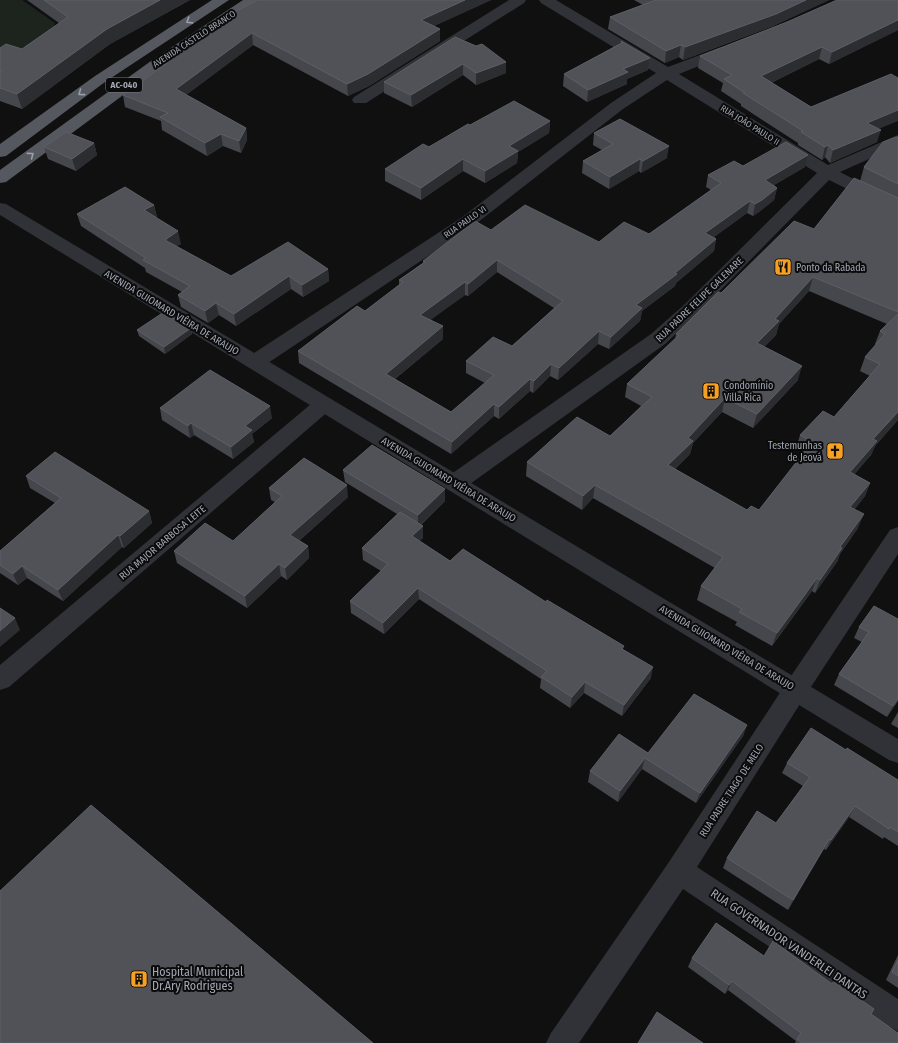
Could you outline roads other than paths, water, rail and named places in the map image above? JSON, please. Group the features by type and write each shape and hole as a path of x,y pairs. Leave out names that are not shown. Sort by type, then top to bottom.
{"highway":[{"name":"AVENIDA CASTELO BRANCO","path":"0,152 100,79 222,0"},
{"name":"AVENIDA CASTELO BRANCO","path":"0,178 119,89 197,35 253,0"}],"street":[{"path":"360,100 519,0"},
{"name":"RUA JOÃO PAULO II","path":"546,0 667,72 827,172 898,209"},
{"name":"RUA PAULO VI","path":"255,362 467,222 617,106 667,72 737,46"},
{"name":"RUA PADRE FELIPE GALENARE","path":"455,482 658,339 691,309 827,172 898,140"},
{"name":"AVENIDA GUIOMARD VIÊIRA DE ARAUJO","path":"0,208 455,482 898,752"},
{"name":"RUA MAJOR BARBOSA LEITE","path":"0,680 324,404"},
{"name":"RUA PADRE TIAGO DE MELO","path":"561,1043 679,871 796,689 898,536"},
{"name":"RUA GOVERNADOR VANDERLEI DANTAS","path":"679,871 898,1016"}],"place":[{"name":"Ponto da Rabada","path":"783,267"},
{"name":"Condomínio Villa Rica","path":"711,391"},
{"name":"Testemunhas de Jeová","path":"835,451"},
{"name":"Hospital Municipal Dr.Ary Rodrigues","path":"139,979"}]}
